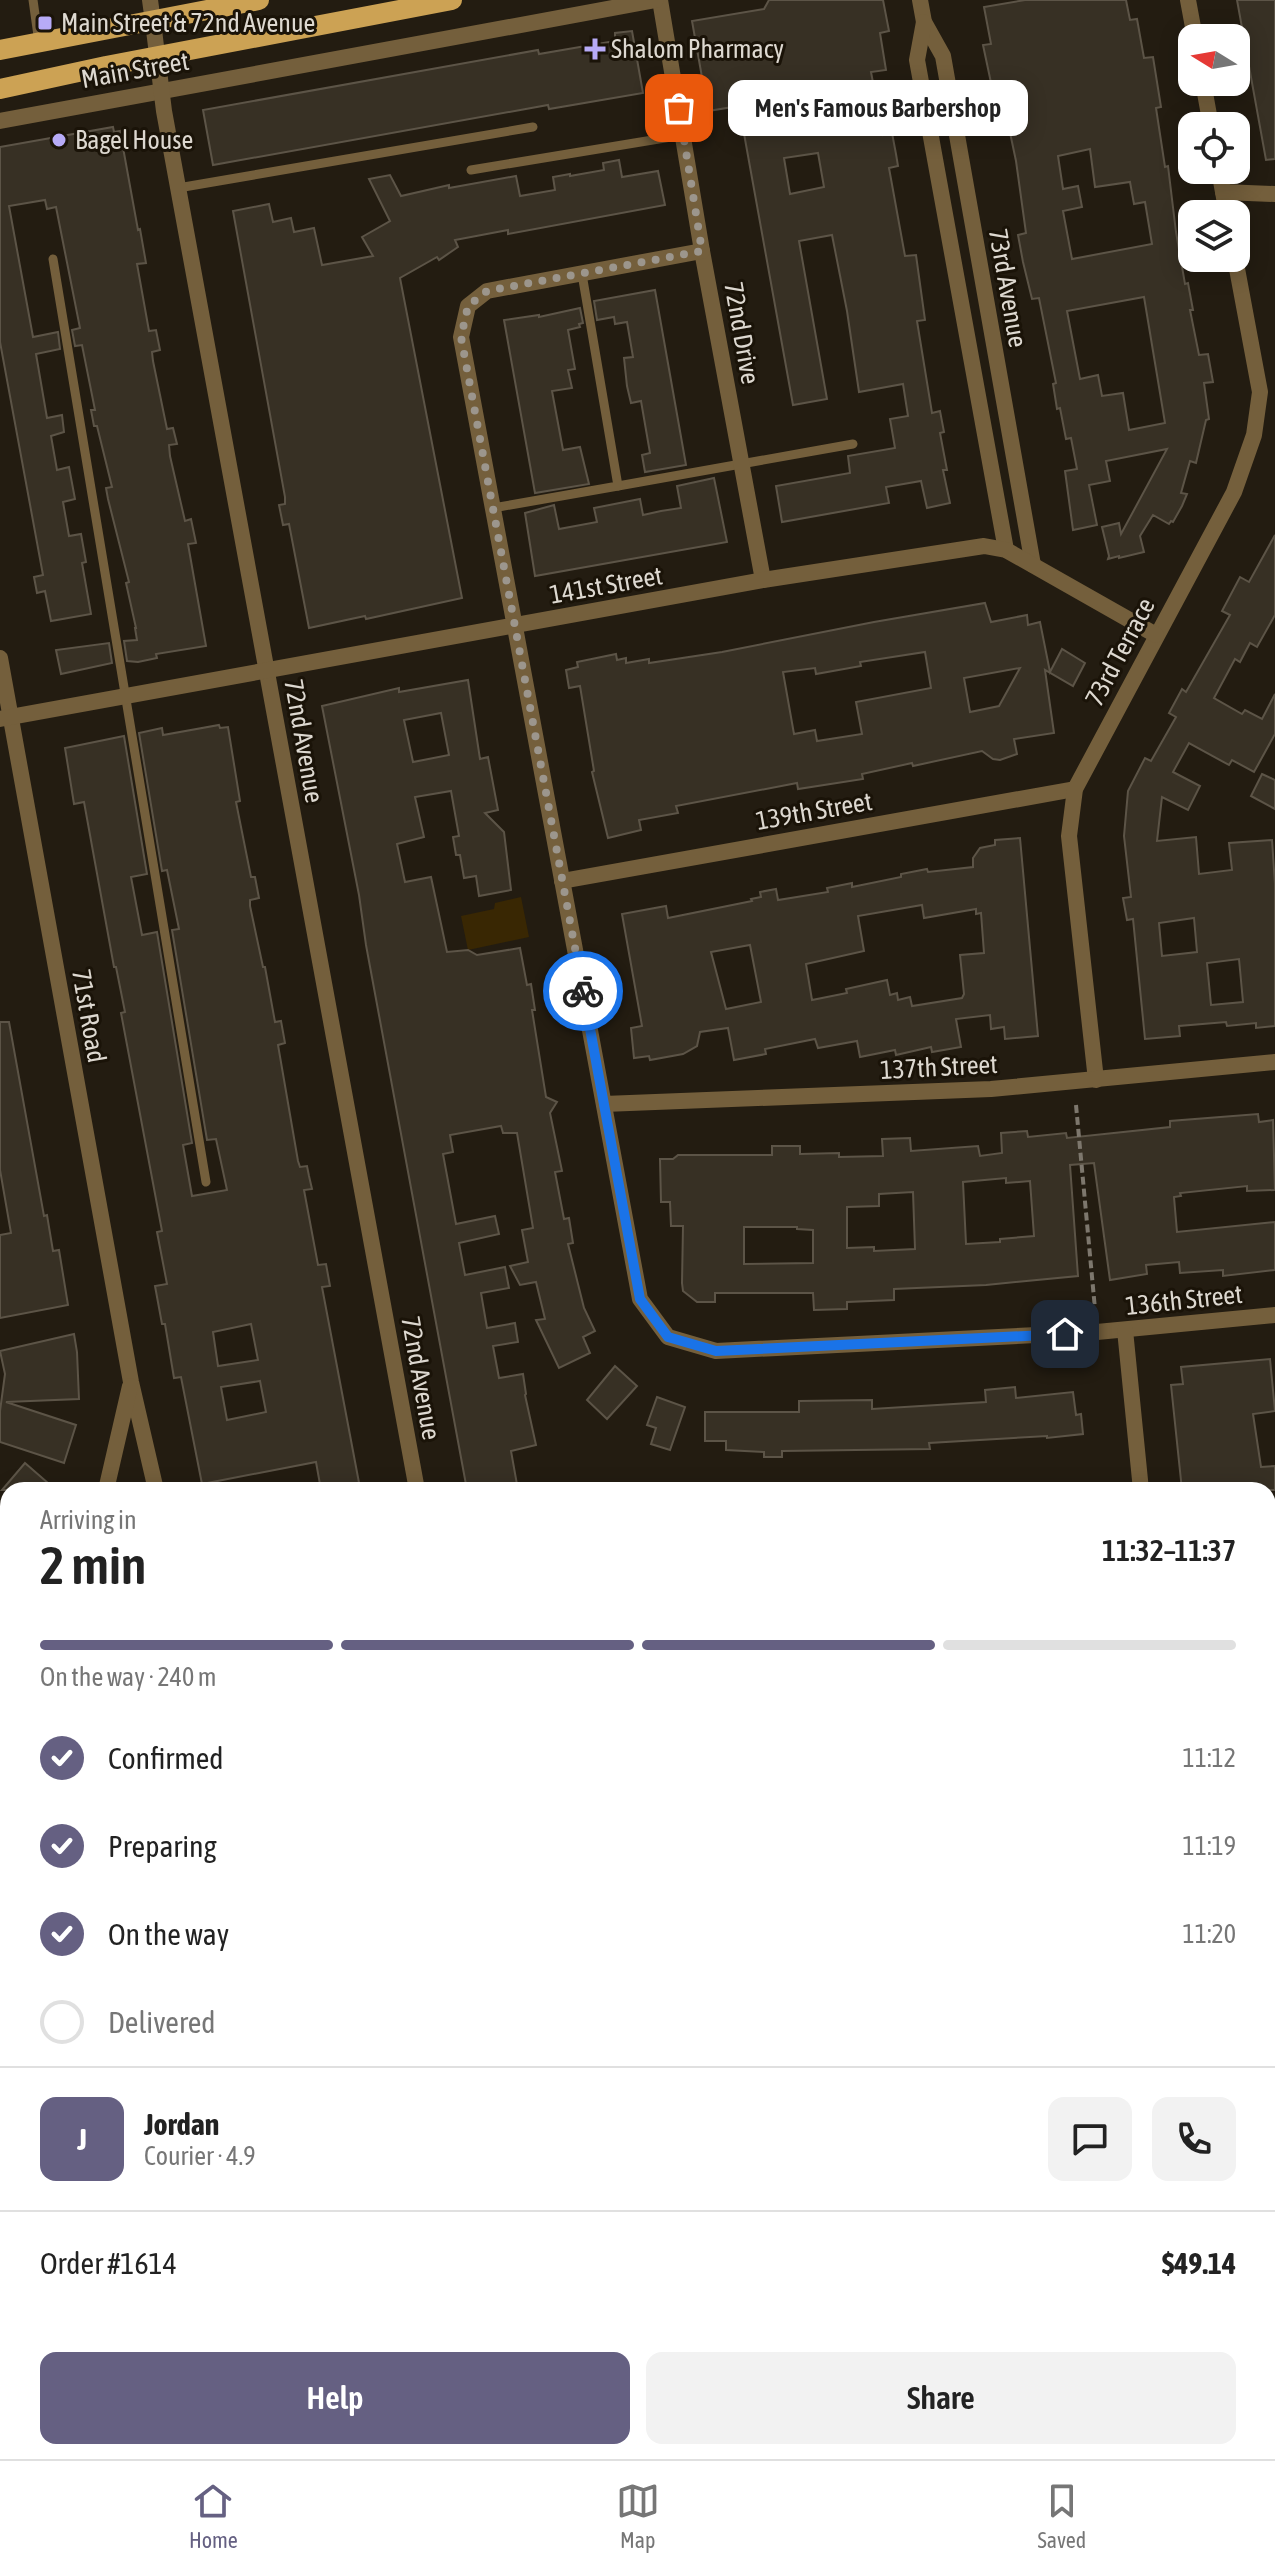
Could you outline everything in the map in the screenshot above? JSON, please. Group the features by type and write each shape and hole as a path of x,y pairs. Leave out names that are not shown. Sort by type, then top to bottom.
{"main road":[{"name":"Main Street","path":"0,50 259,0"},
{"name":"Main Street","path":"0,89 452,0"}],"street":[{"name":"72nd Avenue","path":"150,0 160,92 416,1482"},
{"name":"Main Street","path":"0,121 658,0"},
{"name":"72nd Drive","path":"658,0 763,580"},
{"name":"73rd Avenue","path":"920,0 924,22 943,56 1033,565"},
{"path":"1188,0 1192,24"},
{"name":"73rd Avenue","path":"924,22 917,60 1006,550"},
{"path":"1222,184 1224,200"},
{"path":"1223,192 1275,194"},
{"path":"604,1104 461,337 468,306 487,291 702,251"},
{"name":"73rd Terrace","path":"1096,1080 1069,836 1075,789 1234,492 1254,435 1260,392 1238,272"},
{"name":"141st Street","path":"6,718 763,580 984,546 1006,550 1156,635"},
{"name":"71st Road","path":"0,658 6,718 131,1382 154,1482"},
{"name":"139th Street","path":"562,881 1075,789"},
{"name":"137th Street","path":"604,1104 991,1089 1275,1062"},
{"name":"136th Street","path":"604,1104 640,1299 668,1337 716,1351 1125,1330 1275,1315"},
{"path":"1125,1330 1140,1482"},
{"name":"71st Road","path":"108,1482 131,1382"}],"lane":[{"path":"33,0 39,43"},
{"path":"178,188 533,127"},
{"path":"471,170 683,135"},
{"path":"53,259 206,1182"},
{"path":"582,274 618,486"},
{"path":"493,508 853,444"}],"path":[{"path":"1076,1105 1095,1309"}],"shaded area":[{"path":"521,897 529,937 468,950 461,916 494,909 495,903"}],"building":[{"path":"769,0 883,0 889,31 880,33 886,70 871,72 883,135 892,133 896,154 898,166 889,168 905,256 916,255 925,320 917,321 932,413 940,411 944,432 940,433 947,470 943,470 950,503 927,508 921,481 886,487 889,503 782,522 776,486 850,473 848,456 895,448 890,419 908,416 903,384 859,392 832,235 799,241 827,399 793,405 739,106 708,111 692,21 764,9","holes":["818,153 824,187 790,194 784,158"]},
{"path":"1025,0 1126,0 1130,20 1137,19 1144,58 1153,57 1161,107 1156,108 1165,167 1168,166 1178,244 1178,272 1183,272 1185,284 1188,283 1199,355 1208,354 1213,382 1204,383 1209,419 1206,420 1196,463 1190,461 1181,493 1187,494 1173,522 1169,524 1153,515 1140,536 1144,552 1108,559 1102,527 1119,523 1121,534 1167,449 1106,461 1110,481 1089,485 1097,525 1073,530 1065,471 1077,469 1071,438 1066,439 1060,408 1057,409 1053,384 1056,383 1039,298 1032,299 1023,262 1018,235 1026,233 1016,161 1005,109 997,111 983,45 991,44 984,7","holes":["1090,149 1095,187 1130,182 1134,204 1145,202 1152,244 1072,259 1063,211 1082,207 1078,186 1063,189 1058,156","1144,297 1165,423 1129,430 1123,393 1102,396 1098,375 1080,379 1067,311"]},
{"path":"1237,0 1275,0 1275,159 1266,160 1250,72 1250,24 1241,24"},
{"path":"632,31 643,93 549,109 548,105 213,165 203,110 538,50 539,54 615,41 615,33"},
{"path":"113,127 114,132 120,131 140,229 146,263 137,264 149,331 156,330 160,350 152,352 167,429 173,428 177,444 169,445 170,456 185,521 191,519 196,543 188,544 206,646 156,654 157,658 138,662 127,661 124,641 137,640 126,583 129,582 108,499 106,488 112,487 97,426 94,426 91,410 95,410 82,345 75,346 72,330 80,328 56,207 47,209 45,200 9,206 33,337 58,332 60,349 36,354 47,418 62,415 64,432 51,436 57,470 69,467 75,499 63,502 69,536 81,534 86,562 82,563 91,614 51,621 45,591 37,593 34,577 43,575 0,342 0,147"},
{"path":"619,160 622,177 658,171 665,205 508,234 508,230 455,240 458,247 439,260 437,257 400,278 462,598 309,628 289,524 283,525 279,505 285,504 285,497 233,211 269,204 273,222 291,218 294,232 314,228 322,265 373,256 362,237 390,221 369,179 390,175 401,196 449,185 449,188 516,176 520,196 555,190 553,177 604,170 603,163"},
{"path":"655,290 686,465 645,472 642,455 650,453 641,401 631,403 627,386 624,358 633,357 627,322 615,324 614,317 597,320 594,301"},
{"path":"580,308 583,323 568,330 575,369 568,370 572,388 552,391 563,450 580,447 589,484 535,493 504,320 539,317"},
{"path":"714,478 727,542 535,576 525,513 554,505 559,529 597,522 594,508 640,499 643,515 681,508 677,486"},
{"path":"1275,535 1275,615 1257,647 1250,643 1240,662 1235,659 1214,698 1242,714 1245,710 1262,719 1275,694 1275,734 1254,772 1232,760 1229,765 1189,743 1173,772 1200,786 1188,810 1162,797 1157,841 1196,837 1199,874 1232,870 1229,843 1272,840 1275,1026 1256,1028 1256,1023 1227,1026 1226,1022 1179,1026 1180,1036 1145,1039 1133,919 1127,920 1123,898 1131,897 1124,836 1128,791 1145,758 1151,761 1176,717 1169,713 1182,689 1186,692 1230,615 1222,611 1240,577 1249,582","holes":["1194,918 1197,952 1162,956 1159,923","1239,959 1243,1002 1211,1005 1207,963"]},
{"path":"985,603 991,622 1027,615 1028,625 1040,622 1050,672 1062,649 1085,663 1073,686 1045,670 1054,733 1014,739 1017,754 1000,760 982,751 862,774 863,779 798,789 797,783 676,806 678,813 639,820 641,830 608,838 592,772 580,686 569,688 566,670 578,667 577,662 616,654 617,660 626,658 626,663 649,659 649,663","holes":["925,652 931,688 856,702 862,734 817,741 815,730 794,734 783,672 815,668 816,674 861,666 860,662","1020,668 999,706 970,712 964,678"]},
{"path":"109,643 112,663 61,674 56,650"},
{"path":"468,680 480,759 488,757 498,810 485,813 504,832 511,890 479,896 476,876 464,878 453,837 459,836 451,791 415,797 424,837 397,844 405,882 431,877 447,952 468,950 477,955 520,948 527,985 531,984 535,1010 532,1010 546,1097 557,1102 550,1113 562,1171 555,1172 564,1219 569,1218 573,1243 568,1244 584,1308 595,1331 583,1337 590,1353 559,1368 536,1320 545,1319 536,1282 520,1285 510,1266 528,1262 522,1230 533,1228 517,1133 503,1133 501,1126 450,1135 453,1152 443,1154 456,1224 495,1216 499,1234 459,1243 465,1275 505,1267 509,1288 481,1293 487,1328 515,1323 518,1342 493,1346 499,1378 523,1374 536,1445 511,1451 517,1482 466,1482 322,706 399,688 399,692","holes":["441,713 449,755 413,762 404,720"]},
{"path":"219,725 220,728 228,727 240,801 236,802 251,877 255,877 259,898 250,900 250,906 275,1022 281,1021 285,1043 278,1045 298,1161 300,1167 307,1166 312,1189 304,1190 318,1265 326,1264 330,1286 322,1287 359,1482 320,1482 316,1462 202,1482 181,1377 174,1378 155,1286 167,1284 157,1232 162,1231 121,1013 125,1012 84,802 74,804 65,748 124,736 147,874 131,877 142,935 157,932 192,1143 183,1145 192,1196 227,1190 216,1139 207,1140 172,930 179,929 167,870 162,871 139,733 162,728 163,735","holes":["251,1324 258,1360 218,1366 213,1332","260,1381 266,1412 227,1420 221,1387"]},
{"path":"1262,774 1275,780 1275,809 1251,796"},
{"path":"1020,838 1038,1036 1005,1039 1004,1027 991,1029 990,1015 956,1019 961,1047 932,1052 931,1047 896,1055 895,1050 860,1057 857,1041 818,1048 815,1039 765,1049 766,1054 734,1060 728,1028 700,1032 697,1046 683,1054 650,1060 649,1056 634,1058 631,1028 642,1026 622,914 666,906 668,918 752,901 761,897 760,892 776,889 778,900 828,892 827,888 852,883 852,887 901,877 901,874 927,869 928,872 973,867 973,858 980,848 995,845 995,840","holes":["922,905 924,918 976,909 976,914 981,913 984,953 960,955 962,998 912,1006 910,997 898,1000 897,993 890,995 887,980 812,1000 806,964 864,951 858,916","750,945 761,1002 726,1009 711,952"]},
{"path":"0,1022 9,1022 44,1216 47,1215 53,1251 59,1250 68,1305 0,1318 0,1235 11,1233 0,1170"},
{"path":"1258,1114 1259,1122 1273,1120 1275,1190 1247,1191 1247,1186 1180,1193 1181,1196 1174,1197 1177,1232 1275,1222 1275,1270 1223,1276 1223,1270 1180,1273 1179,1262 1146,1265 1147,1274 1110,1280 1094,1163 1070,1165 1078,1276 986,1285 894,1289 894,1300 847,1302 847,1309 814,1310 813,1293 715,1293 715,1302 697,1302 683,1291 683,1226 671,1226 670,1202 661,1202 660,1159 673,1159 678,1155 772,1155 772,1146 800,1146 800,1154 883,1156 882,1139 910,1138 911,1151 978,1146 980,1156 1002,1153 1001,1133 1027,1131 1028,1137 1066,1133 1067,1138 1170,1127 1170,1121","holes":["1006,1178 1006,1183 1030,1181 1034,1236 966,1244 963,1182","913,1192 915,1249 874,1251 874,1247 847,1248 847,1207 879,1206 879,1194","744,1227 813,1230 813,1263 744,1264"]},
{"path":"74,1334 79,1399 6,1402 76,1425 64,1463 0,1442 5,1374 0,1351"},
{"path":"1270,1359 1275,1411 1253,1414 1261,1467 1275,1466 1275,1482 1181,1482 1171,1385 1183,1384 1181,1367"},
{"path":"615,1366 637,1386 607,1419 587,1400"},
{"path":"1015,1387 1016,1398 1073,1392 1076,1415 1081,1414 1083,1434 929,1443 930,1449 782,1451 782,1457 764,1457 764,1452 726,1450 726,1441 705,1441 705,1412 799,1412 799,1401 872,1400 872,1409 986,1402 985,1390"},
{"path":"657,1397 685,1407 670,1450 651,1444 656,1428 647,1425"},
{"path":"25,1463 47,1482 9,1482"}],"way so far":[{"path":"583,991 461,337 468,306 487,291 702,251 679,108"}],"place":[{"name":"Main Street & 72nd Avenue","path":"45,23"},
{"name":"Shalom Pharmacy","path":"595,49"},
{"name":"Men's Famous Barbershop","path":"679,108"},
{"name":"Bagel House","path":"59,140"}],"route":[{"path":"583,991 640,1299 668,1337 716,1351 1065,1334"}]}
